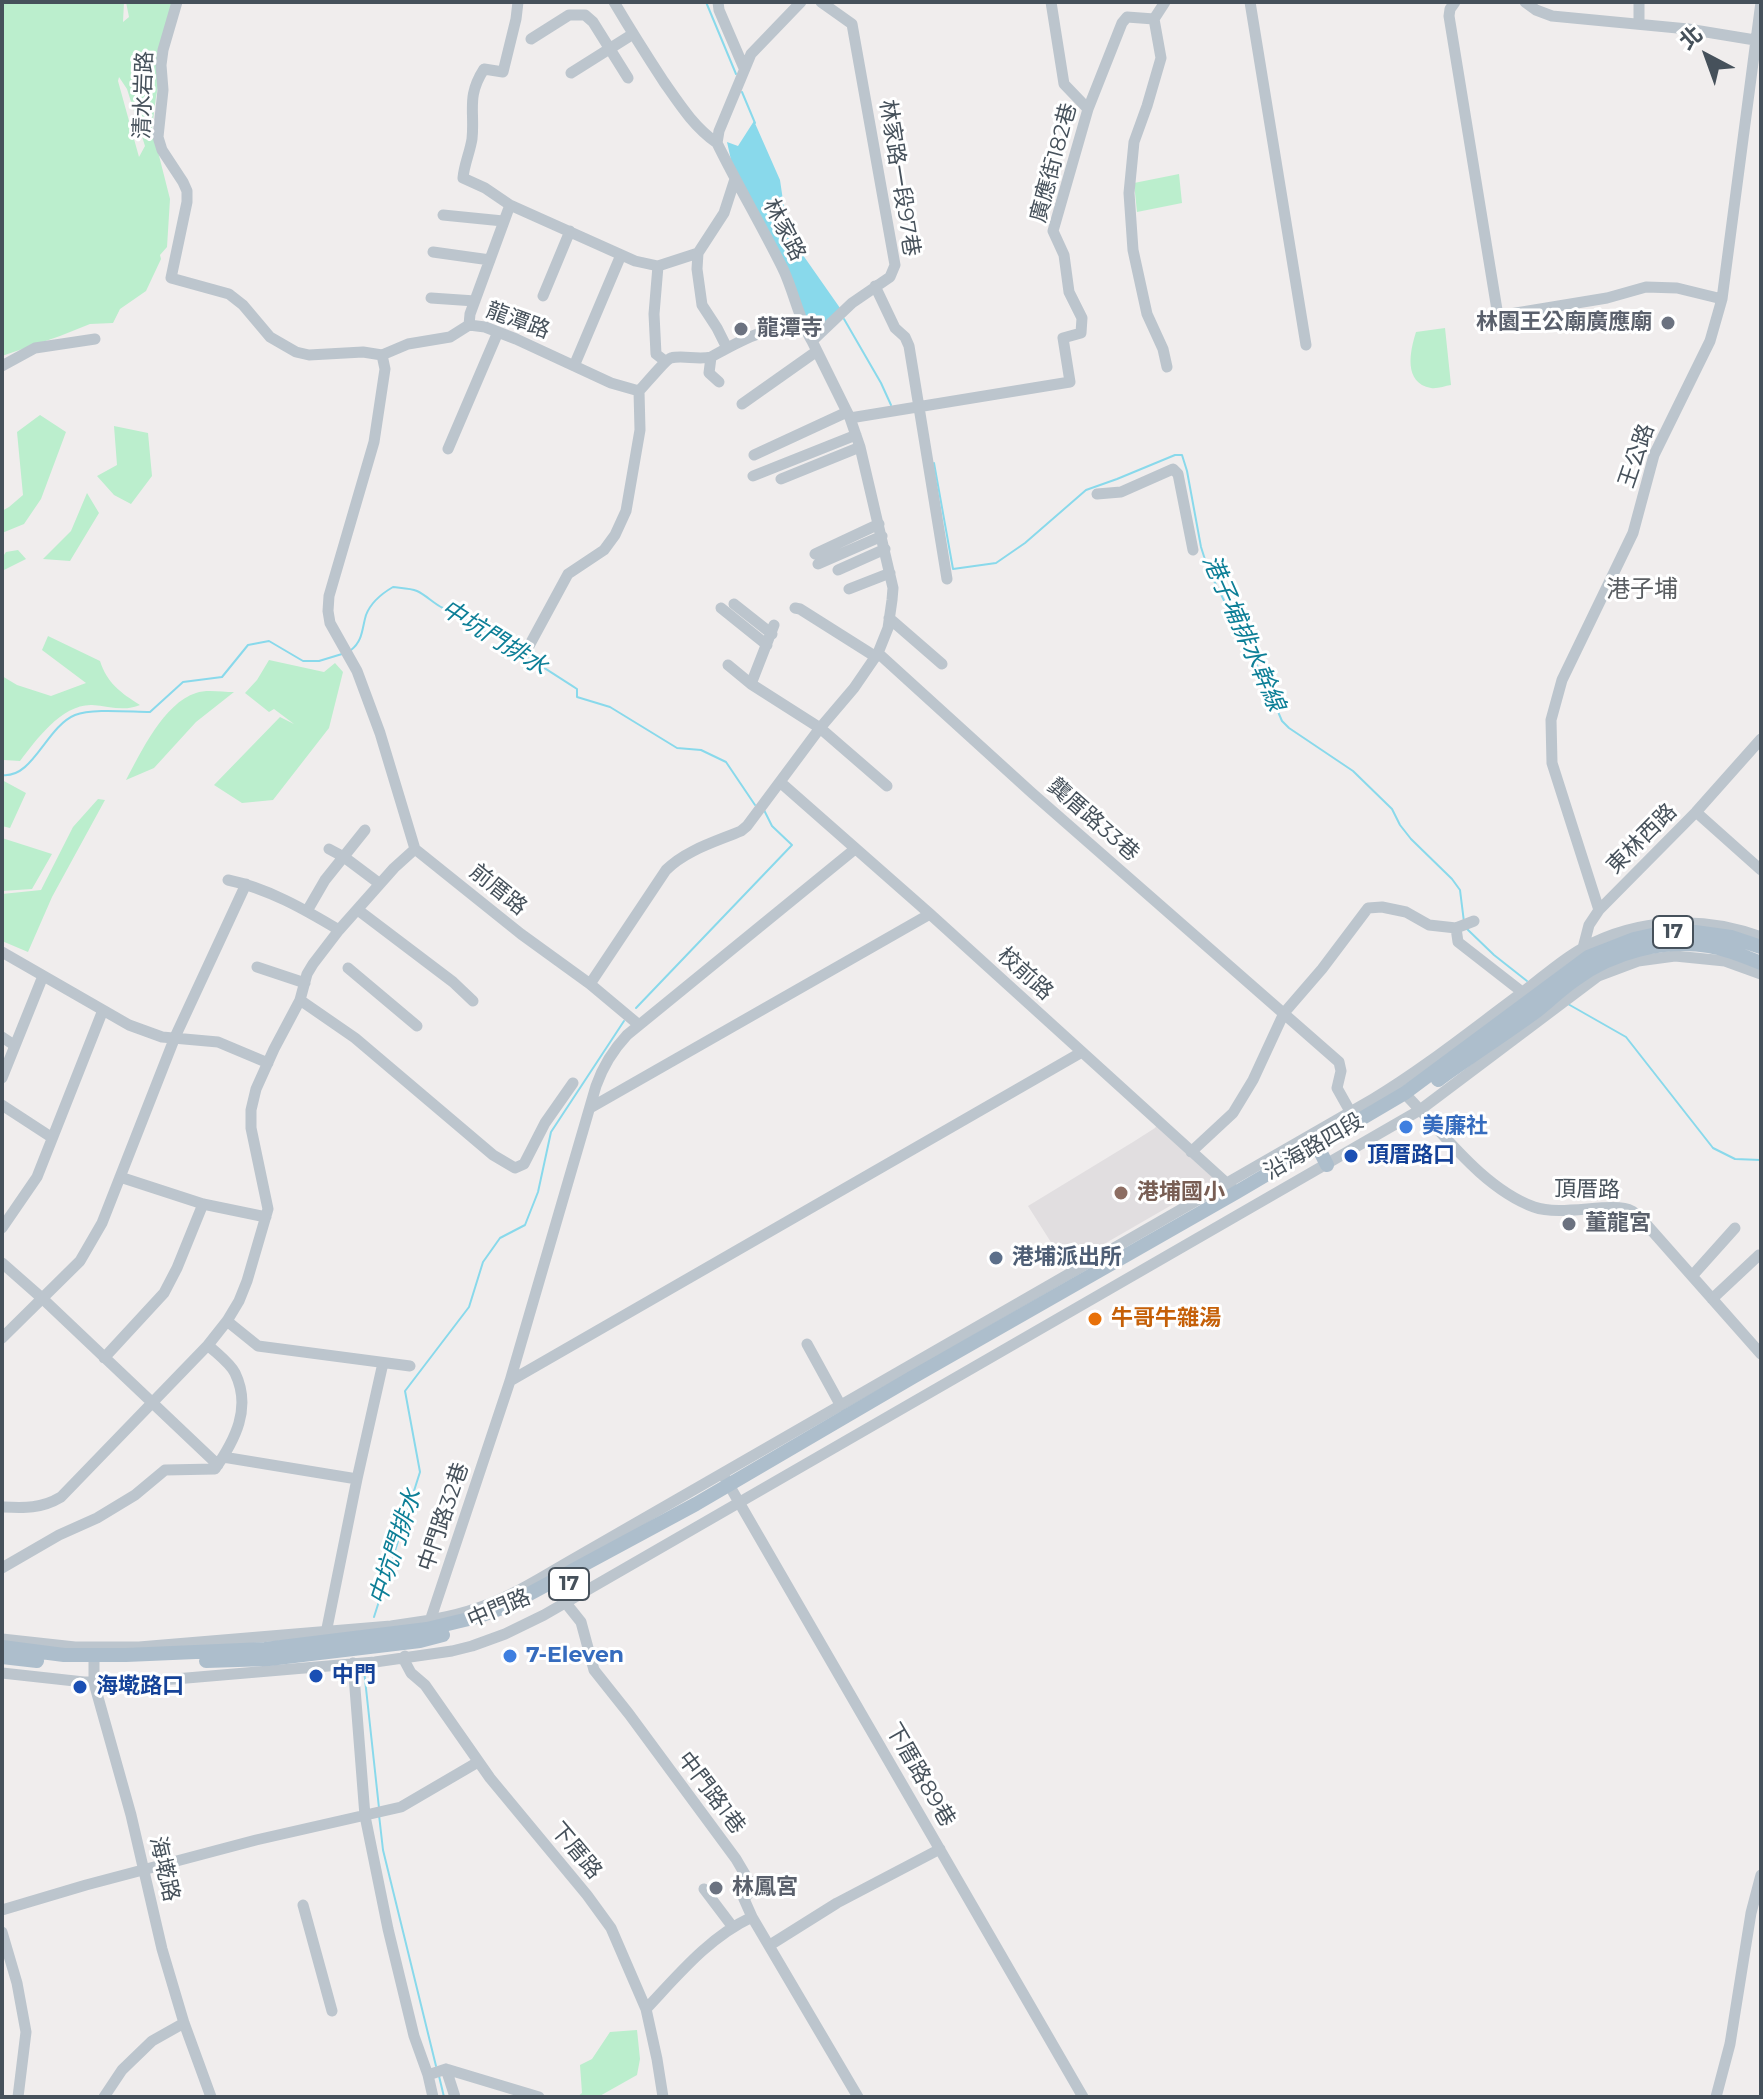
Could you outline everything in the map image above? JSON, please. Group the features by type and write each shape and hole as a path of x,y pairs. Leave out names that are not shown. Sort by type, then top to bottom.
{"main road":[{"name":"沿海路四段","path":"1591,962 1634,939 1661,933 1695,932 1731,937 1761,947"},
{"name":"沿海路四段","path":"1591,962 1637,950 1687,944 1710,946 1761,963"},
{"name":"17","path":"1544,997 1591,962"},
{"name":"沿海路四段","path":"1235,1191 1324,1158 1544,997"},
{"name":"沿海路四段","path":"1070,1293 1235,1191 1408,1097"},
{"name":"中門路","path":"2,1657 67,1663 93,1655 265,1649 325,1637 479,1626 508,1615 1070,1293"},
{"name":"中門路","path":"2,1647 64,1655 269,1659 426,1630"}],"street":[{"name":"清水岩路","path":"171,278 187,191 162,150 158,137 163,50 177,2"},
{"path":"518,2 503,72 484,69 471,102 472,140 463,178 510,205 635,261 658,266 698,253"},
{"name":"林家路","path":"590,984 666,870 675,861 747,826 854,688 877,655 889,618 893,588 858,441 774,250 717,143 702,133 686,114 614,2"},
{"path":"717,143 719,131 751,54 801,2"},
{"name":"林家路一段97巷","path":"742,404 840,314 890,277 895,265 852,24 821,2"},
{"path":"1051,2 1064,84 1088,109"},
{"path":"1165,2 1154,19 1161,58 1134,142 1129,193 1130,226 1147,314 1163,349 1167,367"},
{"path":"1250,2 1306,345"},
{"path":"1455,2 1449,16 1498,316 1607,298 1646,287 1677,288 1722,299"},
{"path":"1525,2 1552,16 1759,40"},
{"path":"1639,2 1639,24"},
{"name":"王公路","path":"1599,910 1554,771 1551,720 1562,680 1633,533 1654,455 1710,341 1722,299 1759,40 1761,2"},
{"path":"721,5 744,68"},
{"path":"531,39 569,15 585,15 593,22 628,78"},
{"name":"廣應街182巷","path":"921,404 1070,382 1063,338 1081,333 1082,318 1069,292 1064,255 1053,231 1088,109 1122,23 1127,17 1154,19"},
{"path":"571,73 633,34"},
{"path":"727,348 702,305 697,269 698,253 724,213 735,179"},
{"path":"469,325 470,314 510,205"},
{"path":"443,215 503,221"},
{"path":"543,296 570,231"},
{"path":"433,252 490,260"},
{"path":"574,366 621,255"},
{"path":"658,266 655,350 665,361"},
{"name":"龍潭路","path":"171,278 229,294 243,305 270,337 296,352 309,355 363,352 382,355 408,344 450,337 469,325 498,332 611,383 639,391"},
{"path":"875,286 895,328 909,346 921,404 947,579"},
{"path":"431,298 475,301"},
{"path":"529,646 568,574 604,550 615,535 626,511 640,430 639,391 665,361 671,358 711,357 768,330 790,327 812,341"},
{"path":"448,449 498,332"},
{"path":"2,366 35,348 95,339"},
{"path":"2,1507 39,1507 61,1497 208,1345 227,1321 247,1281 268,1209 251,1128 256,1089 300,1000 313,964 339,930 415,849 380,733 350,657 330,623 329,596 374,442 385,369 382,355"},
{"path":"711,357 709,373 719,382"},
{"path":"754,455 848,415 921,404"},
{"path":"753,476 858,441"},
{"path":"781,479 858,441"},
{"path":"1097,494 1121,492 1173,469 1178,474 1193,550"},
{"path":"879,524 817,559 882,536"},
{"path":"838,570 885,549"},
{"path":"849,589 890,573"},
{"path":"734,604 771,634"},
{"path":"721,608 771,634"},
{"name":"龔厝路33巷","path":"795,608 877,655 1339,1062 1341,1071 1337,1088 1351,1113"},
{"path":"889,618 942,664"},
{"path":"751,684 771,634"},
{"path":"728,665 751,684 820,728 887,786"},
{"name":"東林西路","path":"1591,962 1589,925 1599,910 1696,812 1761,739"},
{"name":"校前路","path":"780,782 1235,1191"},
{"path":"1696,812 1761,870"},
{"path":"307,911 319,888 365,830"},
{"path":"329,849 380,884"},
{"name":"前厝路","path":"415,849 639,1025"},
{"path":"510,1381 590,1108 603,1067 615,1048 855,849"},
{"path":"228,880 246,884 307,911 339,930"},
{"path":"2,1338 80,1261 90,1246 102,1223 175,1037 246,884"},
{"path":"1191,1152 1233,1113 1253,1080 1284,1013 1368,908 1382,907 1406,912 1429,925 1456,928 1472,922"},
{"path":"358,910 453,982 473,1001"},
{"path":"590,1108 930,914"},
{"name":"沿海路四段","path":"1235,1191 1351,1113 1408,1097 1591,962 1608,936 1667,923 1713,924 1761,937"},
{"path":"1456,928 1458,942 1544,997"},
{"path":"2,952 129,1025 162,1037 218,1042 268,1063"},
{"name":"沿海路四段","path":"1591,962 1675,956 1725,961 1761,974"},
{"path":"257,967 305,983"},
{"path":"348,968 417,1026"},
{"path":"2,1078 43,976"},
{"path":"300,1000 355,1038 493,1155 515,1168 524,1164 545,1123 573,1083"},
{"path":"2,1228 37,1177 103,1010"},
{"path":"2,1037 14,1045"},
{"path":"510,1381 1082,1052"},
{"name":"頂厝路","path":"1408,1097 1438,1131 1499,1187 1533,1207 1547,1210 1631,1210 1761,1354"},
{"path":"2,1105 51,1137"},
{"name":"沿海路四段","path":"1070,1293 1324,1158"},
{"path":"120,1177 203,1204 266,1217"},
{"path":"104,1358 164,1293 203,1204"},
{"path":"1692,1276 1735,1228"},
{"path":"1712,1299 1759,1255"},
{"path":"2,1263 152,1403 221,1461 357,1479"},
{"name":"中門路","path":"816,1438 841,1406 1024,1320"},
{"path":"227,1321 258,1346 410,1366"},
{"path":"807,1344 841,1406"},
{"path":"2,1568 135,1495 165,1470 215,1469 236,1432 244,1406 235,1371 208,1345"},
{"path":"325,1637 383,1363"},
{"name":"中門路32巷","path":"403,1658 426,1630 510,1381"},
{"name":"下厝路89巷","path":"731,1488 1083,2097"},
{"name":"中門路","path":"426,1630 502,1598 556,1587"},
{"name":"中門路","path":"2,1673 94,1683 175,1679 403,1658 472,1646 505,1634 556,1587"},
{"name":"中門路1巷","path":"556,1587 581,1622 594,1670 736,1859 751,1884 753,1888 744,1899 752,1917"},
{"name":"中門路","path":"2,1639 93,1655"},
{"name":"海墘路","path":"93,1655 94,1683 128,1803 162,1949 211,2097"},
{"name":"下厝路","path":"403,1658 411,1673 425,1685 515,1810 605,1920 646,2009 663,2097"},
{"path":"353,1663 367,1816 388,1929 414,2036 433,2097"},
{"path":"2,1910 143,1870 407,1805 478,1762"},
{"path":"770,1945 837,1903 940,1849"},
{"path":"1716,2097 1730,2044 1751,1913 1761,1875"},
{"path":"704,1889 732,1926"},
{"path":"303,1905 332,2011"},
{"path":"646,2009 689,1963 732,1926 752,1917 858,2097"},
{"path":"2,1932 17,1983 26,2032 18,2097"},
{"path":"104,2097 122,2070 152,2041 184,2023"},
{"path":"428,2075 445,2070 539,2097"},
{"path":"445,2070 455,2097"}],"shaded area":[{"name":"港埔國小","path":"1158,1123 1215,1180 1066,1266 1028,1206 1155,1128"}],"green space":[{"path":"2,2 124,2 123,22 129,17 126,2 175,2 152,128 170,199 167,247 160,255 146,291 120,309 113,323 90,324 2,356","holes":["119,77 127,89 145,146 139,157"]},
{"path":"1179,174 1182,203 1137,212 1134,183"},
{"path":"1445,328 1451,385 1431,388 1422,385 1412,373 1414,340 1416,332"},
{"path":"40,415 66,432 41,499 24,524 2,533 2,511 23,495 17,432"},
{"path":"114,426 148,433 152,476 131,504 114,495 97,476 117,465"},
{"path":"87,493 99,513 70,561 43,559 71,531"},
{"path":"18,550 26,559 2,571 2,558 6,552"},
{"path":"48,636 100,661 116,687 140,705 122,708 92,705 70,710 51,725 20,761 4,760 2,676 17,685 51,696 86,683 42,650"},
{"path":"269,660 324,672 335,663 343,672 329,728 273,800 242,803 214,785 280,717 294,724 274,709 269,712 245,693"},
{"path":"200,692 234,692 196,722 154,768 126,780 155,730 184,698"},
{"path":"2,780 26,793 10,828 2,826"},
{"path":"98,799 105,800 52,897 28,952 2,941 2,894 41,890 73,827"},
{"path":"2,838 52,854 32,889 2,891"},
{"path":"637,2030 640,2059 637,2075 598,2097 577,2097 582,2093 580,2065 592,2059 610,2032"}],"water":[{"path":"754,121 780,180 791,238 840,308 814,336 779,252 731,160 727,142 738,146"}],"waterway":[{"path":"706,2 736,74"},
{"path":"742,92 755,123"},
{"path":"844,319 891,405"},
{"name":"港子埔排水幹線","path":"934,463 953,569 996,563 1025,543 1086,490 1182,455 1208,569 1282,721 1353,771 1392,809 1411,839 1460,890 1464,922"},
{"name":"中坑門排水","path":"351,650 360,638 371,606 384,592 393,587 417,591 577,689 577,697 610,707 677,748 701,750 726,762 755,805"},
{"name":"中坑門排水","path":"2,775 22,769 56,730 75,715 101,711 150,712 183,682 222,677 248,645 269,641 303,661 319,661 342,654"},
{"name":"中坑門排水","path":"636,1008 792,845 772,826 764,810"},
{"name":"港子埔排水幹線","path":"1466,928 1527,981"},
{"name":"港子埔排水幹線","path":"1568,1004 1626,1037 1713,1148 1735,1159 1761,1160"},
{"name":"中坑門排水","path":"374,1617 420,1472 405,1391 469,1307 483,1262 500,1238 525,1225 538,1192 551,1132 624,1021"},
{"name":"中坑門排水","path":"364,1670 379,1808"},
{"name":"中坑門排水","path":"379,1815 383,1850 436,2066"},
{"name":"中坑門排水","path":"439,2076 444,2097"}],"place":[{"name":"林園王公廟廣應廟","path":"1668,323"},
{"name":"龍潭寺","path":"741,329"},
{"name":"美廉社","path":"1406,1127"},
{"name":"頂厝路口","path":"1351,1156"},
{"name":"港埔國小","path":"1121,1193"},
{"name":"董龍宮","path":"1569,1224"},
{"name":"港埔派出所","path":"996,1258"},
{"name":"牛哥牛雜湯","path":"1095,1319"},
{"name":"7-Eleven","path":"510,1656"},
{"name":"中門","path":"316,1676"},
{"name":"海墘路口","path":"80,1687"},
{"name":"林鳳宮","path":"716,1888"}],"district":[{"name":"港子埔","path":"1642,590"}]}
